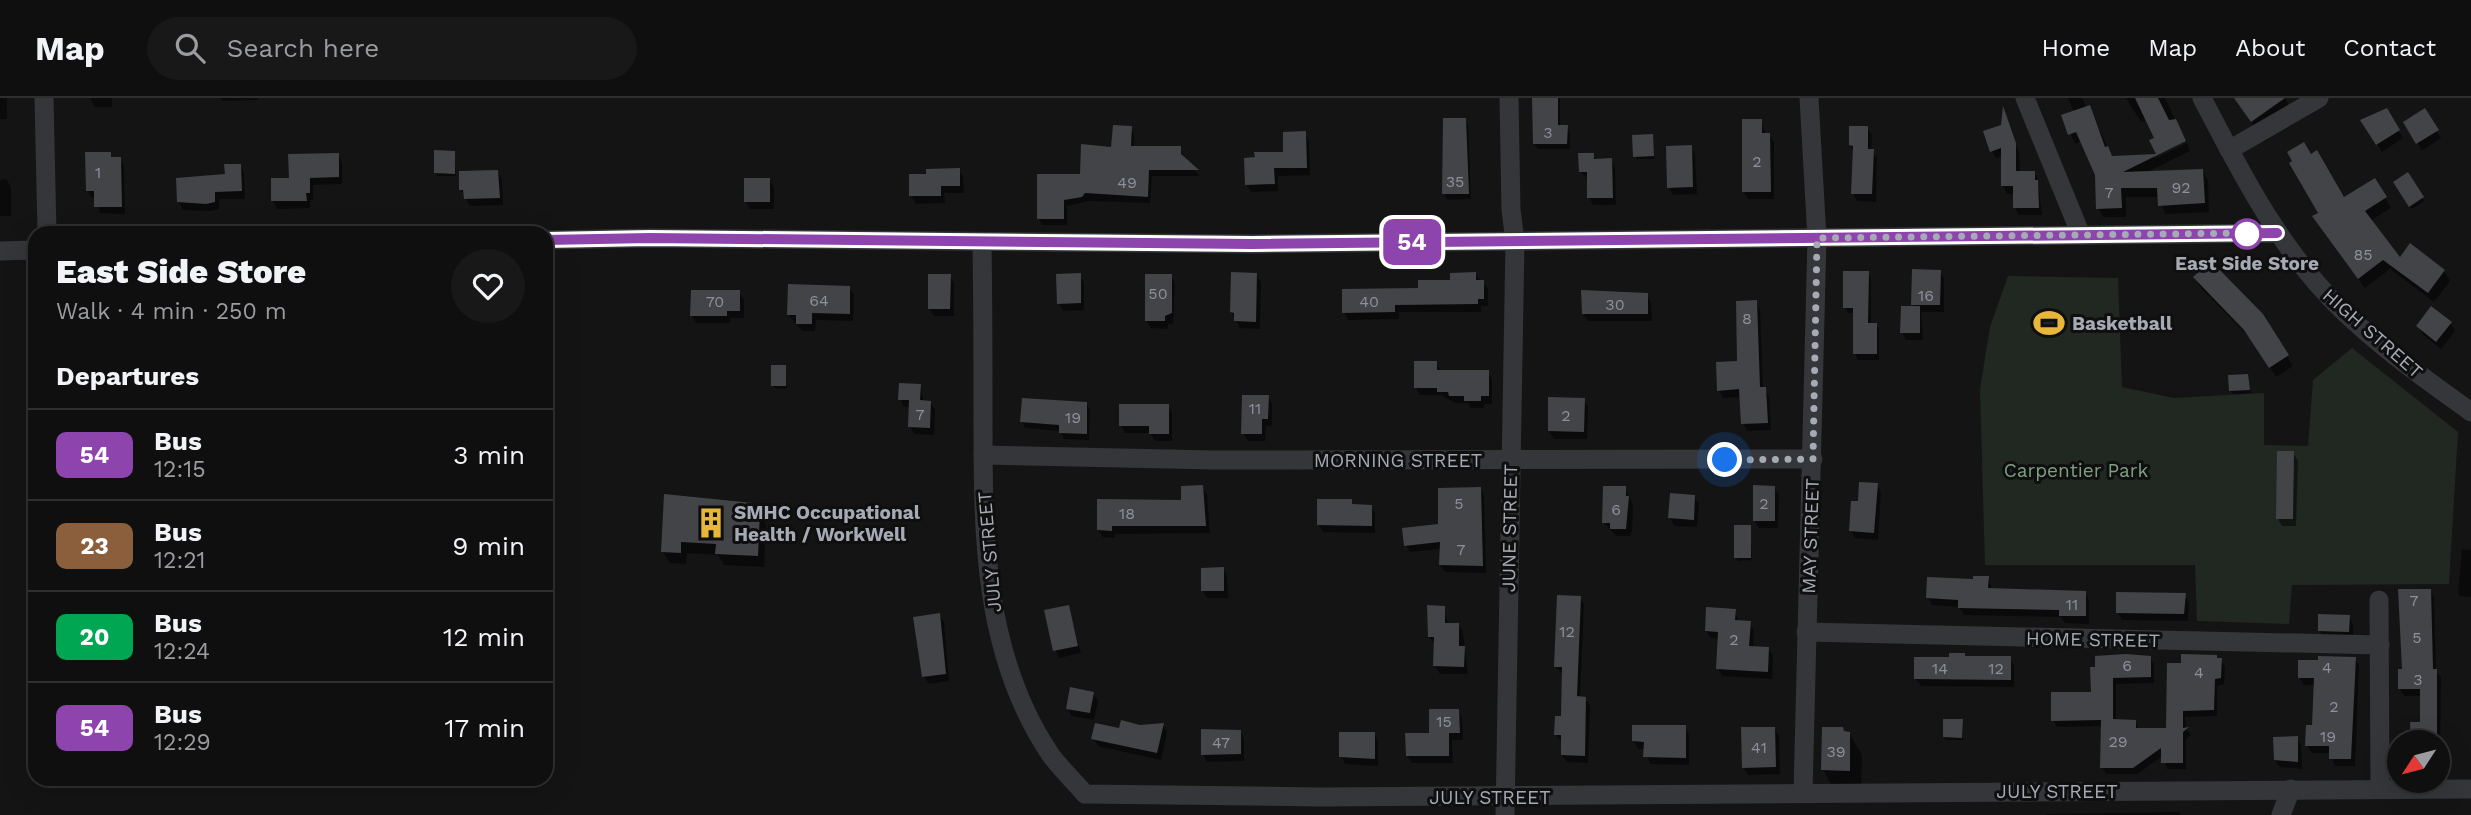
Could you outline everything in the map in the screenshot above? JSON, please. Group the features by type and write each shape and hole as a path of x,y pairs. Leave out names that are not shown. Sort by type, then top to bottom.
{"street":[{"path":"44,98 47,226"},
{"name":"JUNE STREET","path":"1505,806 1515,241 1511,210 1509,98"},
{"name":"MAY STREET","path":"1803,793 1817,238 1809,98"},
{"path":"2025,98 2081,235"},
{"name":"HIGH STREET","path":"2202,98 2277,233 2315,281 2349,317 2471,412"},
{"path":"2229,150 2319,98"},
{"path":"553,240 650,238 982,244 2277,233"},
{"name":"JULY STREET","path":"982,244 983,455 988,574 1003,653 1015,686 1050,754 1085,794 1505,806 1803,793 2471,789"},
{"path":"0,251 28,250"},
{"name":"MORNING STREET","path":"983,455 1189,460 1813,459"},
{"path":"2379,600 2380,788"},
{"name":"HOME STREET","path":"1806,632 2380,645"},
{"path":"2281,815 2291,789"}],"green space":[{"name":"Carpentier Park","path":"2008,276 2118,278 2122,387 2174,398 2264,393 2264,445 2308,446 2313,380 2352,348 2458,432 2449,584 2292,585 2289,624 2197,621 2195,565 1985,565 1980,389 1990,327"}],"building":[{"path":"1532,98 1558,98 1558,125 1568,125 1567,144 1533,144"},
{"path":"2135,98 2158,98 2169,120 2176,119 2186,141 2123,172 2203,169 2205,203 2158,206 2157,188 2121,188 2122,208 2096,209 2095,175 2076,132 2068,135 2061,115 2090,105 2105,147 2108,146 2112,156 2156,154 2149,140 2154,138"},
{"path":"2234,98 2285,98 2251,122"},
{"path":"2003,106 2016,143 2016,171 2035,171 2039,208 2013,208 2013,186 2001,186 2001,148 1990,152 1983,131 2001,125"},
{"path":"2387,108 2400,130 2376,145 2360,120"},
{"path":"2425,108 2439,130 2416,144 2403,122"},
{"path":"1443,118 1466,118 1469,194 1442,194"},
{"path":"1742,119 1762,119 1762,133 1770,133 1771,192 1742,192"},
{"path":"1113,125 1132,126 1131,146 1181,146 1181,154 1199,170 1149,170 1148,197 1085,193 1082,197 1064,200 1064,219 1037,219 1037,174 1080,174 1081,144 1111,147"},
{"path":"1849,126 1868,126 1868,149 1874,149 1872,194 1851,194 1853,146 1849,145"},
{"path":"1306,131 1307,168 1274,168 1275,184 1245,185 1244,158 1255,157 1254,152 1283,152 1283,132"},
{"path":"1653,134 1654,156 1633,157 1632,135"},
{"path":"2304,142 2311,154 2317,150 2344,197 2375,178 2387,197 2365,211 2400,257 2410,243 2445,270 2428,293 2383,260 2358,279 2312,216 2318,213 2289,163 2292,161 2287,152"},
{"path":"1692,145 1693,187 1667,188 1666,146"},
{"path":"434,150 455,151 455,174 434,173"},
{"path":"85,152 111,152 111,157 121,157 122,207 94,207 94,191 86,191"},
{"path":"339,153 339,177 310,178 307,201 271,201 271,178 289,178 288,154"},
{"path":"1578,153 1594,153 1594,159 1612,158 1613,198 1587,198 1587,172 1579,172"},
{"path":"224,164 241,164 242,191 215,192 215,202 206,204 177,202 176,178 225,174"},
{"path":"960,168 960,186 941,186 941,196 909,196 909,174 926,174 926,169"},
{"path":"498,170 500,198 464,199 463,190 459,190 459,171"},
{"path":"2408,172 2424,197 2409,207 2393,182"},
{"path":"744,178 770,178 770,202 744,202"},
{"path":"2211,261 2263,314 2289,355 2269,368 2244,330 2193,277"},
{"path":"1912,269 1941,270 1940,305 1911,305"},
{"path":"1843,271 1869,271 1868,323 1877,323 1877,354 1853,354 1853,308 1843,308"},
{"path":"1231,272 1257,273 1256,322 1234,321 1234,313 1230,312"},
{"path":"1476,272 1476,280 1484,280 1484,299 1478,299 1478,304 1395,305 1395,312 1342,313 1342,289 1418,288 1418,280 1450,280 1450,273"},
{"path":"1081,273 1081,303 1057,304 1056,274"},
{"path":"928,274 951,274 950,309 928,309"},
{"path":"1145,274 1172,274 1172,313 1165,316 1165,321 1145,321"},
{"path":"788,284 850,286 850,314 812,313 812,324 796,324 796,315 787,315"},
{"path":"691,290 740,290 740,311 727,311 727,316 690,316"},
{"path":"1581,290 1648,293 1648,314 1582,314"},
{"path":"1757,300 1760,387 1766,387 1768,423 1741,424 1739,389 1717,391 1716,362 1737,361 1736,301"},
{"path":"1901,306 1920,306 1920,333 1900,333"},
{"path":"2431,306 2452,322 2436,342 2416,326"},
{"path":"1414,361 1437,361 1437,370 1489,370 1489,396 1481,396 1481,401 1464,401 1464,396 1449,396 1448,392 1437,392 1437,388 1414,388"},
{"path":"771,365 786,365 786,386 771,386"},
{"path":"2248,374 2250,390 2229,391 2228,375"},
{"path":"899,383 921,384 920,400 931,401 930,428 908,427 909,400 898,400"},
{"path":"1242,395 1269,395 1268,419 1262,419 1262,434 1241,434"},
{"path":"1548,397 1585,398 1584,432 1548,431"},
{"path":"1022,398 1087,402 1087,434 1059,433 1059,425 1020,422"},
{"path":"1119,404 1169,404 1169,434 1149,434 1149,426 1119,426"},
{"path":"2277,451 2294,451 2293,519 2276,519"},
{"path":"1859,482 1878,483 1874,533 1849,531 1851,501 1858,501"},
{"path":"1203,485 1206,526 1112,526 1112,531 1097,530 1097,499 1181,500 1181,486"},
{"path":"1753,485 1775,486 1775,521 1753,521"},
{"path":"1603,486 1626,486 1626,496 1629,496 1626,529 1610,529 1610,523 1602,523"},
{"path":"1481,487 1483,566 1439,565 1440,542 1404,546 1402,528 1438,524 1438,488"},
{"path":"1670,493 1695,495 1694,520 1668,518"},
{"name":"SMHC Occupational Health / WorkWell","path":"664,494 753,503 753,511 760,511 758,556 715,554 716,544 681,542 681,553 661,552"},
{"path":"1317,499 1352,499 1352,504 1372,505 1372,526 1317,525"},
{"path":"1734,525 1751,525 1751,558 1734,558"},
{"path":"1224,567 1224,591 1201,591 1201,568"},
{"path":"1973,576 1989,576 1988,588 2086,591 2086,616 2059,616 2059,610 1958,608 1958,600 1926,598 1927,577 1973,579"},
{"path":"2398,589 2431,589 2433,669 2437,669 2437,730 2410,730 2410,722 2420,722 2420,689 2398,689 2398,669 2402,669"},
{"path":"2116,592 2186,593 2184,614 2116,613"},
{"path":"1557,595 1581,596 1577,696 1586,697 1585,756 1561,755 1561,735 1554,735 1555,716 1561,716 1562,667 1554,667"},
{"path":"1069,605 1078,646 1053,651 1044,610"},
{"path":"1427,605 1445,606 1445,623 1459,623 1459,646 1465,646 1464,667 1433,666 1434,637 1428,637"},
{"path":"1706,607 1736,609 1735,620 1751,621 1749,646 1769,647 1768,672 1716,669 1718,632 1705,631"},
{"path":"940,613 946,674 922,677 913,617"},
{"path":"2318,614 2350,615 2349,632 2318,631"},
{"path":"1949,653 1965,653 1965,656 2011,656 2011,680 1914,679 1914,657 1949,657"},
{"path":"2181,654 2217,655 2217,658 2222,658 2221,678 2215,679 2214,710 2183,711 2183,728 2189,727 2183,732 2183,763 2161,763 2161,748 2133,768 2100,768 2101,720 2051,721 2051,692 2091,692 2090,667 2095,667 2095,656 2151,656 2151,677 2113,678 2113,719 2136,720 2136,728 2166,728 2167,663 2181,663"},
{"path":"2318,656 2356,657 2351,759 2329,759 2329,746 2305,746 2306,725 2312,725 2314,678 2298,678 2298,660 2318,660"},
{"path":"1070,687 1094,692 1090,713 1066,709"},
{"path":"1429,709 1459,709 1460,733 1449,733 1449,756 1406,756 1405,733 1429,733"},
{"path":"1943,719 1963,719 1962,738 1943,737"},
{"path":"1121,720 1140,725 1164,723 1157,753 1091,739 1095,723 1119,728"},
{"path":"1632,725 1686,725 1686,758 1643,757 1644,742 1632,741"},
{"path":"1741,727 1775,727 1776,767 1742,768"},
{"path":"1822,727 1843,727 1844,731 1850,732 1850,771 1821,770"},
{"path":"1201,729 1241,730 1241,754 1201,755"},
{"path":"1339,732 1375,732 1375,759 1339,757"},
{"path":"2298,736 2298,762 2274,760 2273,737"}],"bus line":[{"name":"54","path":"553,240 650,238 982,244 1252,244 2277,233"}],"place":[{"name":"East Side Store","path":"2247,234"},
{"name":"Basketball","path":"2049,323"},
{"name":"SMHC Occupational Health / WorkWell","path":"711,523"}],"route":[{"path":"1725,460 1813,459 1817,238 2253,233 2247,234"}]}
